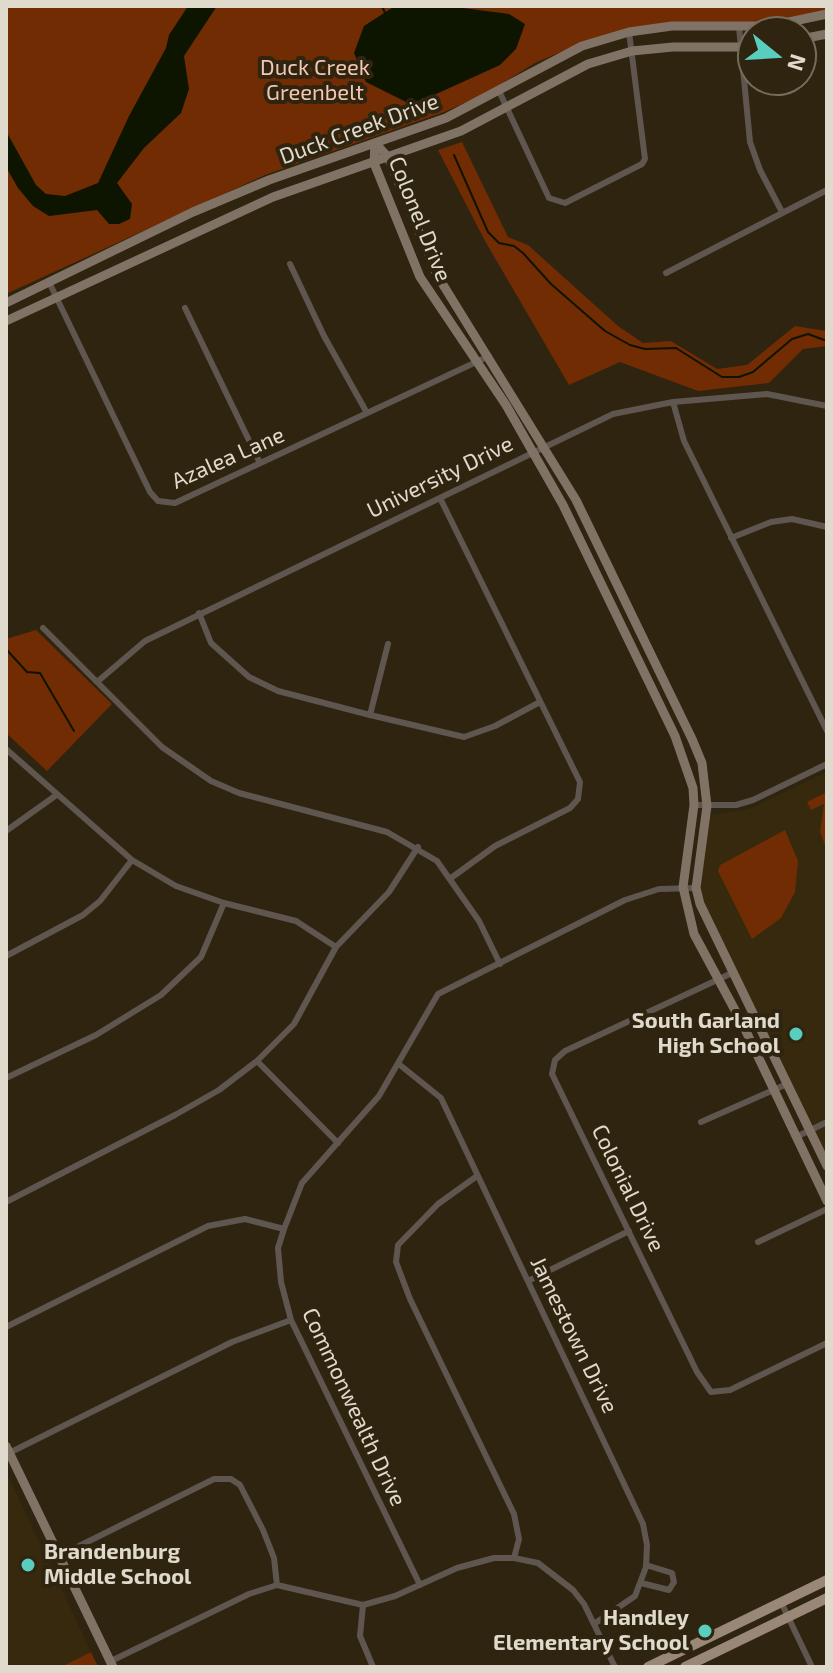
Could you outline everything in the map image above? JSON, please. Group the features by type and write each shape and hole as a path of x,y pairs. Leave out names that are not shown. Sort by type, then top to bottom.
{"main road":[{"path":"648,1667 827,1580"},
{"path":"685,1667 827,1598"}],"street":[{"name":"Duck Creek Drive","path":"6,303 206,207 446,118 582,46 629,32 672,26 737,27"},
{"path":"499,91 549,198 565,203 642,164 645,159 629,32"},
{"name":"Duck Creek Drive","path":"6,321 273,197 461,131 588,64 632,51 673,47 737,48"},
{"path":"745,96 750,142 782,212"},
{"name":"Colonel Drive","path":"375,143 388,157 425,251 545,446 592,529 692,739 702,763 707,806 696,888"},
{"name":"Colonel Drive","path":"375,143 374,163 420,277 506,405 530,453 563,505 686,761 694,805 683,887 694,934 774,1089 827,1201"},
{"path":"666,273 827,190"},
{"path":"290,264 324,336 367,413"},
{"name":"Azalea Lane","path":"49,282 150,492 158,501 175,503 489,356"},
{"path":"185,308 260,463"},
{"name":"University Drive","path":"97,682 145,641 613,414 673,402 767,394 827,406"},
{"path":"673,402 684,441 827,731"},
{"path":"440,498 580,782 578,799 570,808 495,846 451,878"},
{"path":"731,538 771,522 792,519 827,527"},
{"path":"199,613 211,643 249,677 278,691 464,737 495,726 540,702"},
{"path":"43,628 162,747 211,781 239,793 387,832 418,847 451,878 479,921 500,964"},
{"path":"370,715 388,644"},
{"path":"6,749 55,796 132,860 176,886 224,903 296,921 336,947"},
{"path":"694,805 753,800 827,764"},
{"path":"6,831 55,796"},
{"path":"6,1202 175,1115 219,1090 257,1061 294,1024 336,947 389,892 418,847"},
{"path":"6,956 83,915 100,901 132,860"},
{"path":"696,888 732,973 827,1166"},
{"name":"Commonwealth Drive","path":"420,1585 291,1320 279,1259 284,1229 302,1183 379,1096 400,1065 438,994 625,900 659,889 696,888"},
{"path":"6,1078 96,1035 161,995 201,957 224,903"},
{"name":"Colonial Drive","path":"732,973 666,1001 565,1051 555,1060 552,1074 697,1372 711,1392 730,1390 827,1343"},
{"path":"257,1061 338,1143"},
{"name":"Jamestown Drive","path":"400,1065 441,1098 643,1524 646,1565 635,1596 594,1624"},
{"path":"701,1122 787,1084"},
{"path":"796,1137 827,1122"},
{"path":"477,1176 438,1204 398,1245 396,1262 410,1299 514,1514 519,1539 514,1558"},
{"path":"758,1242 827,1209"},
{"path":"6,1327 208,1226 245,1219 284,1229"},
{"path":"528,1281 629,1231"},
{"path":"291,1320 232,1342 8,1450 112,1664 249,1594 277,1585 363,1605 457,1568 494,1558 514,1558 538,1563 573,1590 615,1667"},
{"path":"59,1556 214,1479 231,1479 240,1485 263,1530 274,1558 277,1585"},
{"path":"641,1583 669,1590 674,1582 672,1573 646,1565"},
{"path":"781,1602 812,1667"},
{"path":"363,1605 360,1636 373,1667"}],"shaded area":[{"path":"188,6 217,6 184,56 189,89 181,113 144,148 117,183 132,204 130,219 109,224 97,210 49,216 33,206 6,167 6,131 36,185 46,194 65,196 98,183 129,116 166,48 169,35"},
{"path":"395,6 463,8 509,14 525,24 516,49 500,65 423,100 408,103 366,82 354,53 364,26"},
{"name":"South Garland High School","path":"827,772 827,1159 705,909 699,884 710,815 749,809"},
{"name":"Brandenburg Middle School","path":"6,1471 91,1652 61,1667 6,1667"}],"green space":[{"name":"Duck Creek Greenbelt","path":"6,6 827,6 827,10 801,16 737,16 737,23 673,24 584,42 535,63 483,95 444,112 265,175 6,294"},
{"path":"462,142 508,237 528,245 618,326 643,343 671,341 717,369 747,365 795,326 827,331 827,346 803,349 769,383 698,391 620,362 569,385 485,241 438,150"},
{"path":"36,630 112,704 47,771 6,733 6,639"},
{"path":"827,792 827,850 820,832 824,804 811,810 807,802"},
{"path":"785,830 798,861 795,892 781,918 752,939 718,871 720,865"},
{"path":"91,1652 98,1667 61,1667"}],"waterway":[{"path":"382,6 385,13"},
{"path":"454,155 488,232 499,243 514,246 523,253 551,284 605,331 630,345 645,349 676,348 722,377 739,377 753,372 792,339 808,334 827,341"},
{"path":"6,649 27,672 40,673 74,731"}],"place":[{"name":"South Garland High School","path":"796,1034"},
{"name":"Brandenburg Middle School","path":"28,1565"},
{"name":"Handley Elementary School","path":"705,1631"}]}
